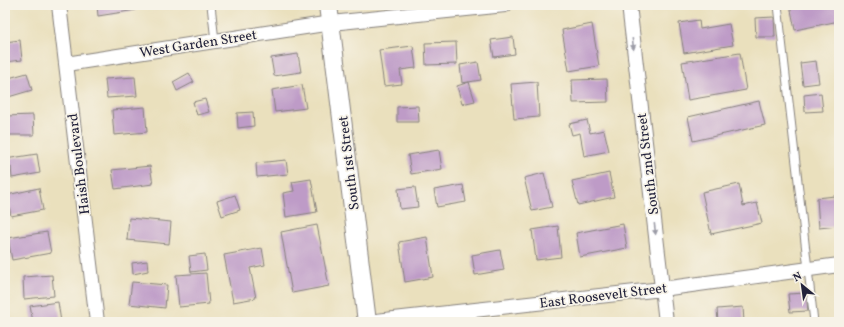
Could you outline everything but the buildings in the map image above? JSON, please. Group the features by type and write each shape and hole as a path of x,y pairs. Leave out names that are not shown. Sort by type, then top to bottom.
{"street":[{"name":"Haish Boulevard","path":"59,5 97,322"},
{"name":"South 1st Street","path":"328,5 367,322"},
{"name":"West Garden Street","path":"66,64 331,23 505,5"},
{"name":"South 2nd Street","path":"629,5 666,322"},
{"name":"East Roosevelt Street","path":"367,322 662,288 839,265"}],"lane":[{"path":"211,5 215,41"},
{"path":"778,5 814,322"}]}
